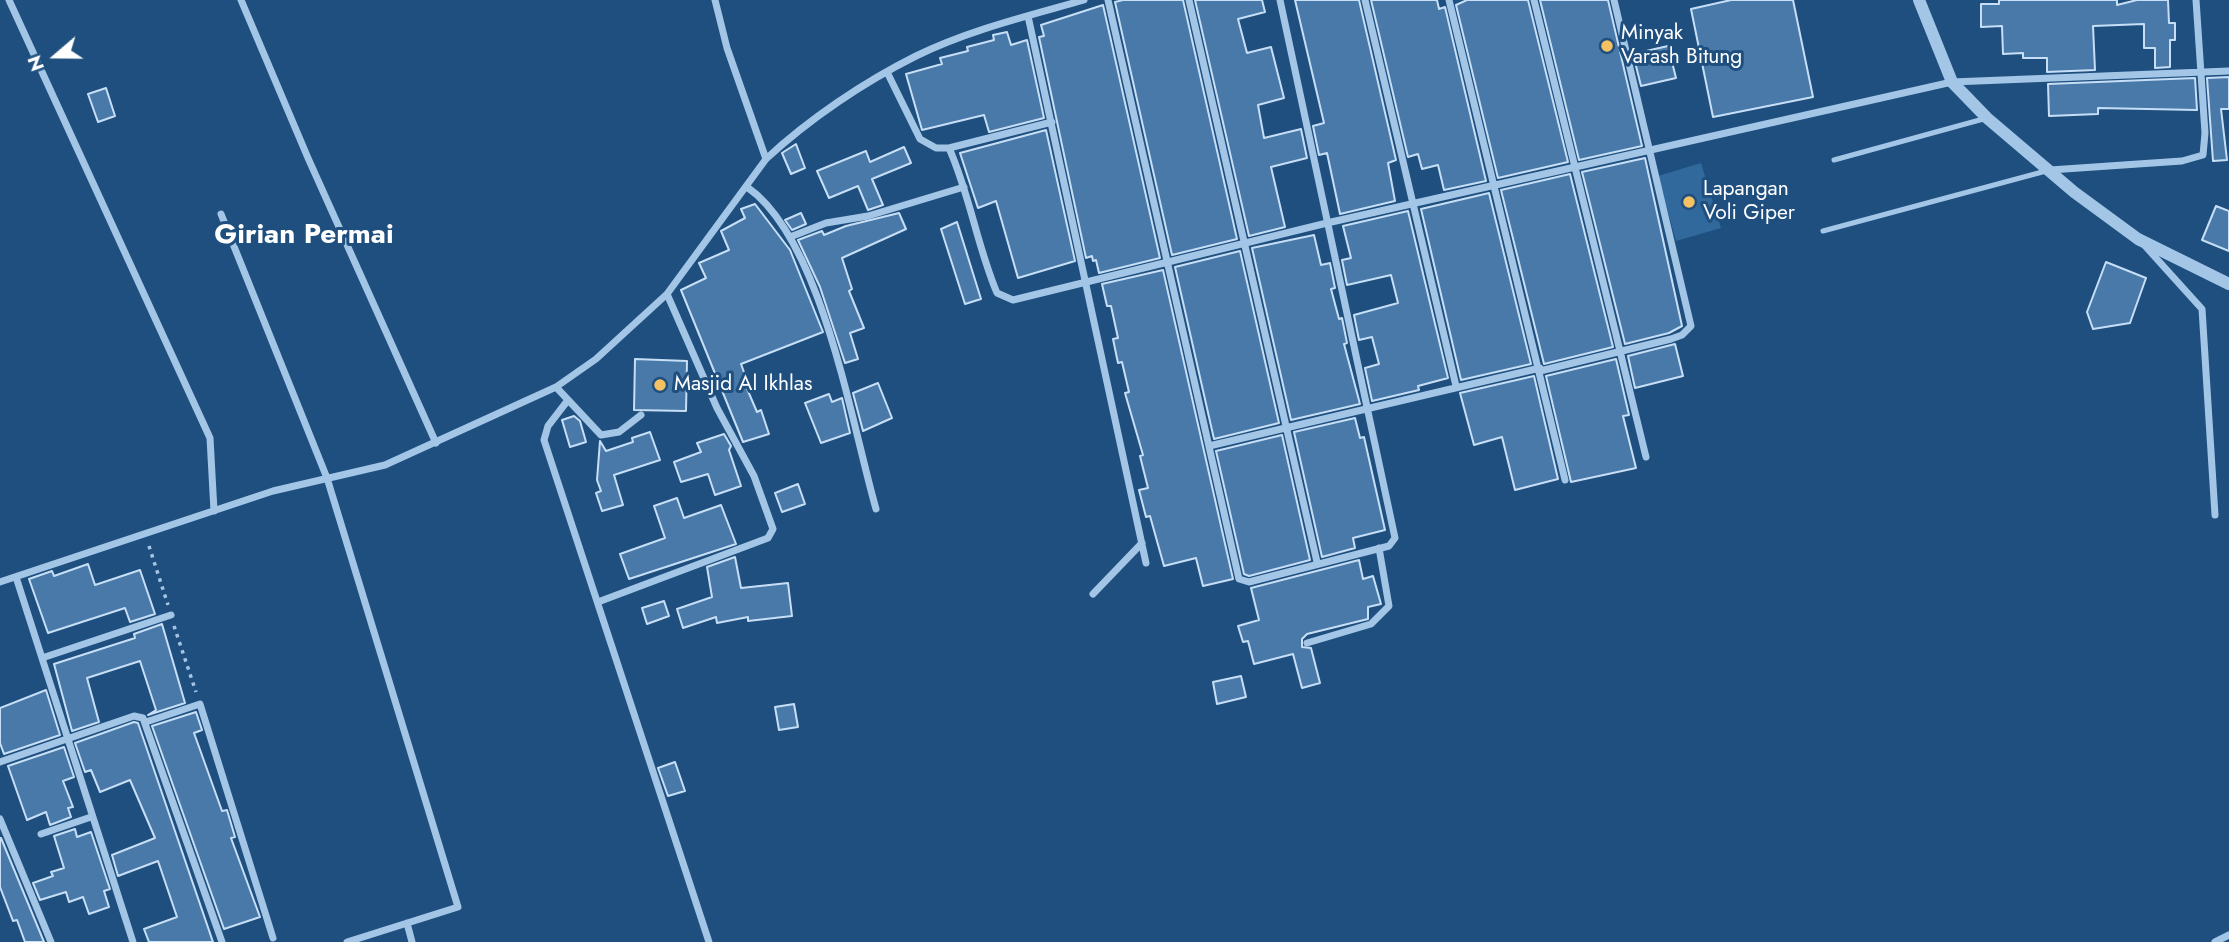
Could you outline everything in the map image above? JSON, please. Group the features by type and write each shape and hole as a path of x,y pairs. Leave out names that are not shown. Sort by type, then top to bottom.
{"street":[{"path":"9,0 206,427 210,438 214,511"},
{"path":"241,0 308,158 436,443"},
{"path":"715,0 727,48 766,159"},
{"path":"0,582 273,491 385,465 556,387 596,359 667,294 766,159 784,142 887,72 959,38 1084,0"},
{"path":"1108,0 1239,579 1250,582 1389,545 1395,538 1280,0"},
{"path":"1189,0 1317,562"},
{"path":"1365,0 1456,386"},
{"path":"1449,0 1565,480"},
{"path":"1534,0 1646,457"},
{"path":"1209,446 1456,386 1620,353 1682,335 1690,326 1615,0"},
{"path":"1919,0 1952,82 1987,118 2047,170 2138,239 2202,309 2215,515"},
{"path":"2047,170 2200,157 2204,151 2205,133 2196,0"},
{"path":"1028,16 1087,279 1146,563"},
{"path":"949,148 997,293 1013,300 1087,279 1328,223 1952,82 2229,71"},
{"path":"887,72 920,139 936,148 949,148 1052,122"},
{"path":"747,187 764,199 790,237 836,352 876,509"},
{"path":"790,237 826,223 868,216 964,187"},
{"path":"221,215 327,478 458,907 347,942"},
{"path":"2138,239 2229,284"},
{"path":"598,602 768,538 773,529 754,476 703,377 667,294"},
{"path":"556,387 601,435 619,432 641,415"},
{"path":"568,400 548,426 544,440 709,942"},
{"path":"1093,594 1142,543"},
{"path":"1307,643 1371,624 1389,606 1379,548"},
{"path":"16,576 133,942"},
{"path":"42,658 171,615"},
{"path":"146,722 200,704 273,938"},
{"path":"0,762 134,716 146,722 222,942"},
{"path":"41,834 91,817"},
{"path":"0,819 51,942"},
{"path":"407,923 412,942"},
{"path":"2215,942 2229,935"}],"lane":[{"path":"1834,160 1987,118"},
{"path":"1823,231 2047,170"}],"shaded area":[{"name":"Lapangan Voli Giper","path":"1701,163 1721,228 1676,241 1658,176"}],"building":[{"path":"1183,0 1237,239 1172,255 1115,2"},
{"path":"1195,0 1262,0 1265,12 1238,19 1247,53 1271,47 1284,98 1258,105 1264,138 1301,129 1307,158 1271,167 1285,227 1249,236"},
{"path":"1295,0 1359,0 1396,160 1388,163 1395,201 1340,214 1327,153 1319,155 1313,126 1324,123"},
{"path":"1371,0 1437,0 1439,9 1445,7 1486,181 1444,190 1438,165 1422,169 1418,154 1408,157"},
{"path":"1467,0 1528,0 1568,162 1498,178 1456,5"},
{"path":"1540,0 1608,0 1642,146 1579,160"},
{"path":"1731,0 1793,0 1813,97 1713,117 1691,9"},
{"path":"1999,0 2117,0 2117,5 2137,0 2168,0 2169,23 2175,23 2175,40 2170,40 2170,67 2155,68 2155,48 2144,48 2144,24 2093,26 2095,70 2047,72 2047,58 2023,58 2023,53 2003,54 2002,26 1981,27 1981,4 1999,4"},
{"path":"1103,5 1160,258 1099,273 1096,260 1093,261 1092,256 1086,258 1039,37 1044,36 1041,25"},
{"path":"1007,32 1011,45 1027,40 1044,118 989,132 984,115 922,130 906,74 942,64 940,58 968,51 967,47 994,40 993,35"},
{"path":"1668,46 1676,78 1641,86 1633,54"},
{"path":"2229,77 2229,109 2221,109 2227,160 2213,161 2207,78"},
{"path":"2195,78 2197,110 2098,108 2098,114 2049,116 2048,84"},
{"path":"106,88 115,116 98,122 88,94"},
{"path":"1046,130 1075,261 1018,278 996,201 978,208 960,153"},
{"path":"796,144 805,168 791,174 782,153"},
{"path":"904,147 911,163 872,179 883,205 868,210 858,186 829,198 817,171 866,151 870,162"},
{"path":"1645,158 1682,326 1669,333 1625,344 1582,172"},
{"path":"1570,174 1613,347 1544,364 1501,190"},
{"path":"1489,193 1531,364 1461,380 1421,209"},
{"path":"755,204 790,250 823,332 741,364 748,383 745,384 757,412 761,410 769,434 743,442 681,290 706,278 699,263 729,250 721,231 745,218 741,209"},
{"path":"2216,206 2229,211 2229,251 2202,240"},
{"path":"1408,211 1448,378 1418,386 1419,390 1372,401 1365,368 1379,364 1372,337 1359,340 1354,315 1398,303 1391,275 1347,285 1342,260 1351,258 1343,226"},
{"path":"801,213 806,224 792,230 785,220"},
{"path":"899,213 906,229 842,258 852,289 849,291 864,328 850,333 858,359 845,363 820,287 798,240 822,231 824,235 846,226"},
{"path":"957,222 981,299 965,304 941,229"},
{"path":"1314,235 1321,265 1330,263 1335,288 1331,289 1339,319 1342,318 1347,343 1344,344 1360,404 1291,420 1252,248"},
{"path":"1240,251 1279,423 1214,439 1175,267"},
{"path":"2106,262 2146,278 2130,323 2093,329 2087,312"},
{"path":"1163,270 1233,579 1203,586 1196,558 1164,566 1150,516 1146,517 1139,490 1148,488 1140,456 1143,455 1125,393 1129,392 1122,362 1118,363 1113,339 1118,338 1111,306 1107,306 1102,284"},
{"path":"1675,344 1683,376 1635,388 1628,356"},
{"name":"Masjid Al Ikhlas","path":"635,359 687,361 686,411 634,410"},
{"path":"1616,359 1629,415 1623,416 1636,468 1571,482 1546,376"},
{"path":"1534,376 1558,479 1515,490 1502,437 1474,445 1460,393"},
{"path":"878,383 892,418 863,431 853,393"},
{"path":"829,394 832,402 842,398 850,433 821,443 805,403"},
{"path":"574,416 580,421 586,442 570,447 562,420"},
{"path":"1355,418 1360,438 1364,437 1385,530 1353,538 1355,548 1322,557 1294,432"},
{"path":"650,432 660,460 614,475 623,505 602,511 596,493 601,491 597,480 600,441 606,451 633,442 632,438"},
{"path":"724,434 731,446 729,450 741,486 715,495 708,474 681,482 674,462 701,452 697,443"},
{"path":"1282,435 1310,560 1249,576 1244,574 1216,451"},
{"path":"798,484 805,504 782,512 775,493"},
{"path":"677,498 684,518 721,505 736,544 629,579 620,554 665,538 654,506"},
{"path":"735,557 741,588 788,583 792,616 748,621 748,617 717,623 716,617 683,628 677,609 712,597 707,567"},
{"path":"1359,560 1363,579 1373,576 1381,604 1368,607 1368,619 1307,634 1302,639 1302,647 1311,648 1320,683 1302,688 1293,654 1254,664 1248,641 1243,642 1238,626 1259,620 1251,588"},
{"path":"88,564 95,585 140,570 155,614 130,622 125,608 48,633 29,579 52,571 54,576"},
{"path":"664,601 669,616 647,624 642,608"},
{"path":"162,624 185,703 148,715 156,710 140,661 87,678 99,722 72,731 54,664 135,638 134,634"},
{"path":"1241,676 1246,697 1217,704 1213,682"},
{"path":"46,690 60,735 4,754 0,743 0,708"},
{"path":"794,704 798,727 779,730 775,707"},
{"path":"196,712 202,730 194,733 222,811 227,810 235,837 231,838 260,917 224,929 152,726"},
{"path":"134,722 138,723 213,942 149,942 144,929 177,917 158,861 118,876 112,855 155,838 130,780 100,792 91,770 85,772 75,743"},
{"path":"64,747 74,777 63,781 73,807 68,808 71,817 50,825 46,812 27,820 8,766"},
{"path":"675,762 685,791 668,796 658,768"},
{"path":"75,829 77,837 91,832 110,889 104,891 109,907 89,914 83,897 69,902 66,892 40,900 33,883 53,876 51,872 64,868 54,836"},
{"path":"0,838 44,942 25,942 17,920 13,921 0,887"}],"place":[{"name":"Minyak Varash Bitung","path":"1607,46"},
{"name":"Lapangan Voli Giper","path":"1689,202"},
{"name":"Masjid Al Ikhlas","path":"660,385"}],"district":[{"name":"Girian Permai","path":"304,236"}]}
